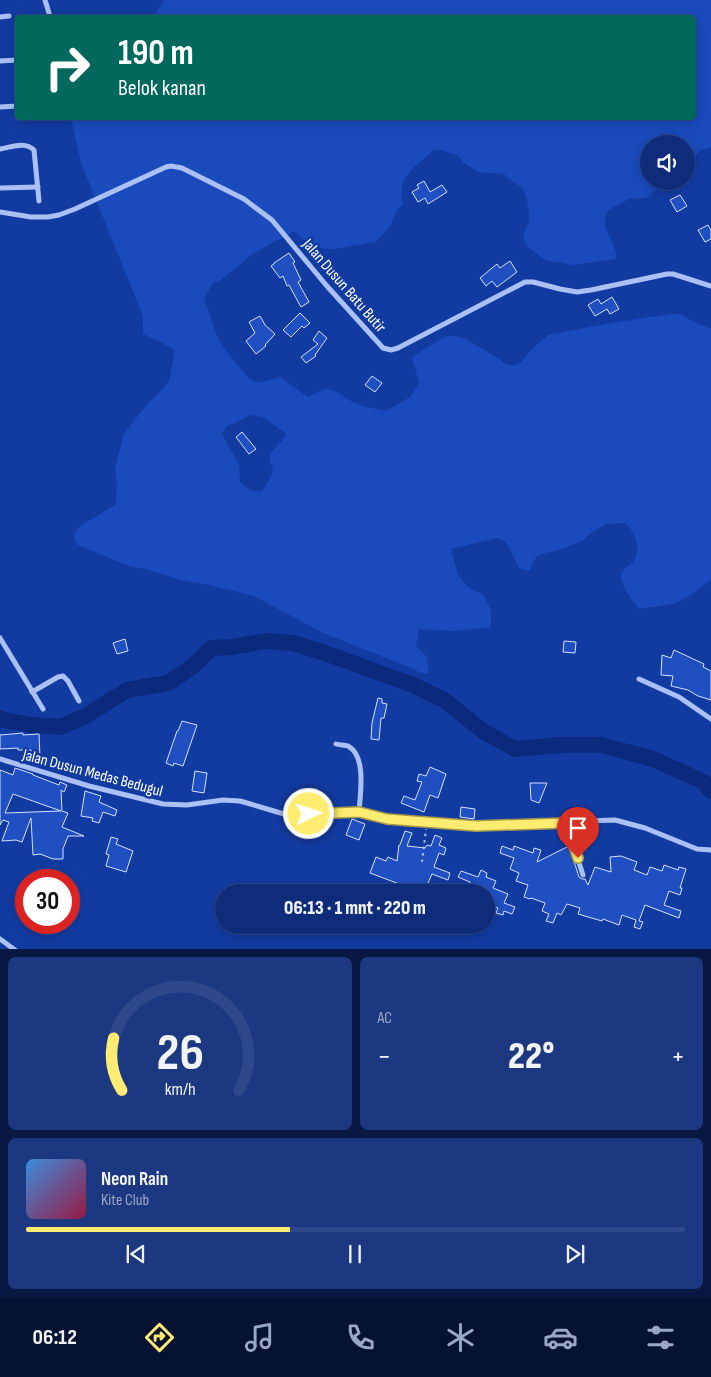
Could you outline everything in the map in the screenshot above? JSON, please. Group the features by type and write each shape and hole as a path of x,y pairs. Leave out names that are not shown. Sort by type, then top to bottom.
{"street":[{"path":"45,0 49,13"},
{"path":"0,17 9,16"},
{"path":"0,61 15,60"},
{"path":"0,107 15,106"},
{"path":"0,148 25,144 32,147 34,150 39,201"},
{"name":"Jalan Dusun Batu Butir","path":"0,212 31,217 59,215 166,167 182,168 244,199 272,220 360,323 383,348 391,350 526,282 577,292 673,274 711,286"},
{"path":"0,188 38,187"},
{"path":"0,638 43,709"},
{"path":"32,692 63,676 68,681 79,701"},
{"path":"639,679 679,697 711,718"},
{"path":"336,744 347,746 355,752 361,772 359,812"},
{"name":"Jalan Dusun Medas Bedugul","path":"0,759 89,786 163,804 188,805 223,800 240,801 293,816 359,812 387,819 476,826 615,820 666,835 697,849 711,850"},
{"path":"566,823 583,874"},
{"path":"0,939 14,949"}],"path":[{"path":"422,862 427,822"}],"shaded area":[{"path":"164,0 711,0 711,147 701,150 695,156 695,135 640,135 640,190 656,190 647,198 629,199 608,210 605,223 615,249 616,259 573,265 545,260 526,245 523,236 529,221 529,212 526,195 522,188 504,174 478,172 463,162 459,156 442,150 434,150 409,173 402,187 403,204 397,210 390,227 375,242 325,249 308,244 294,231 254,253 221,280 213,283 204,298 216,334 225,349 248,378 255,382 263,382 280,377 308,397 322,390 331,389 355,403 386,411 410,397 419,383 412,357 446,336 464,338 505,364 514,366 521,362 548,335 617,322 680,314 711,329 711,580 681,601 639,609 628,594 620,577 636,557 637,546 635,536 625,523 606,524 589,534 584,540 563,549 537,556 530,571 519,568 505,541 497,538 451,549 458,575 468,587 483,595 491,610 491,627 454,631 419,629 416,646 427,657 429,674 419,672 323,633 254,596 129,566 76,544 74,535 79,527 116,504 117,485 115,468 124,434 169,381 175,350 143,334 143,316 81,163 71,120 696,120 696,15 154,15","holes":["250,415 263,417 286,434 270,453 270,462 273,469 271,477 262,491 255,491 247,488 240,482 239,464 222,433 227,426"]}],"building":[{"path":"424,181 430,192 442,185 447,192 428,204 425,198 418,202 412,192 419,188 417,185"},
{"path":"680,195 687,206 677,212 670,200"},
{"path":"708,225 711,230 711,239 705,242 698,230"},
{"path":"289,253 295,262 293,263 301,280 298,282 309,302 301,307 289,285 287,286 283,276 280,278 271,266"},
{"path":"510,261 517,272 497,287 492,281 486,286 480,278 497,264 500,268"},
{"path":"612,297 619,309 610,314 607,309 595,316 588,305 598,299 601,304"},
{"path":"300,313 310,323 304,328 302,326 291,337 283,330"},
{"path":"260,316 265,325 275,334 266,346 256,354 246,341 255,333 249,322"},
{"path":"319,331 327,338 316,356 306,363 301,357 318,344 313,340"},
{"path":"372,376 382,383 375,392 365,385"},
{"path":"242,432 256,449 249,454 236,437"},
{"path":"125,639 128,651 117,654 113,643"},
{"path":"564,641 576,642 575,653 563,652"},
{"path":"674,650 704,664 703,667 711,671 711,700 698,696 688,690 671,686 673,676 661,675 662,655 671,658"},
{"path":"378,698 382,699 382,703 387,704 384,718 381,718 379,740 371,739 372,723"},
{"path":"182,721 197,725 183,766 174,763 173,766 166,763"},
{"path":"23,733 23,735 39,734 40,757 32,758 31,750 18,750 18,748 0,749 0,735"},
{"path":"430,767 446,774 438,798 430,795 424,812 401,803 404,796 415,800 422,782 417,781 419,774 426,776"},
{"path":"15,768 59,785 60,782 67,785 64,792 61,790 62,811 68,813 62,827 84,836 68,836 63,849 63,859 53,859 40,854 33,855 31,818 22,842 16,840 2,841 9,822 3,820 0,825 0,770 13,775","holes":["13,794 61,811 5,813"]},
{"path":"195,771 207,773 204,793 192,791"},
{"path":"530,783 547,783 539,803 531,800"},
{"path":"85,791 101,796 99,802 117,810 115,816 103,812 99,823 92,821 93,818 81,816"},
{"path":"461,807 475,809 474,819 460,817"},
{"path":"352,819 365,824 359,840 346,835"},
{"path":"405,831 412,833 407,846 425,848 427,845 431,846 435,835 442,838 439,845 446,848 444,855 439,853 434,867 450,873 448,880 432,874 428,884 399,884 370,873 376,857 386,861 388,857 397,861"},
{"path":"111,837 118,839 116,844 133,851 126,872 106,866 109,855 106,854"},
{"path":"502,846 513,850 514,846 533,853 534,848 541,850 537,862 569,846 579,877 585,879 588,885 595,867 611,872 610,857 621,856 637,862 634,870 647,875 650,867 662,871 664,865 678,870 679,867 686,869 680,888 682,888 680,895 669,891 664,905 681,911 679,918 645,905 639,921 643,922 640,929 634,927 636,920 622,915 619,925 603,919 602,921 578,914 580,908 567,904 561,915 557,913 553,923 546,921 549,914 542,911 545,903 524,897 528,885 516,881 519,873 510,869 514,858 500,853"},
{"path":"481,870 487,873 486,877 496,881 495,884 469,884 470,882 458,877 461,871 478,877"},
{"path":"495,889 508,894 504,903 515,907 512,914 504,911 503,915 496,913 498,908 495,907"}],"waterway":[{"path":"0,718 31,725 60,727 84,717 127,690 168,683 192,667 211,648 233,647 265,641 293,643 413,685 444,700 483,731 515,749 561,745 601,745 653,759 704,782 711,791"}],"route":[{"path":"309,814 359,812 387,819 476,826 566,823 578,858"}]}
